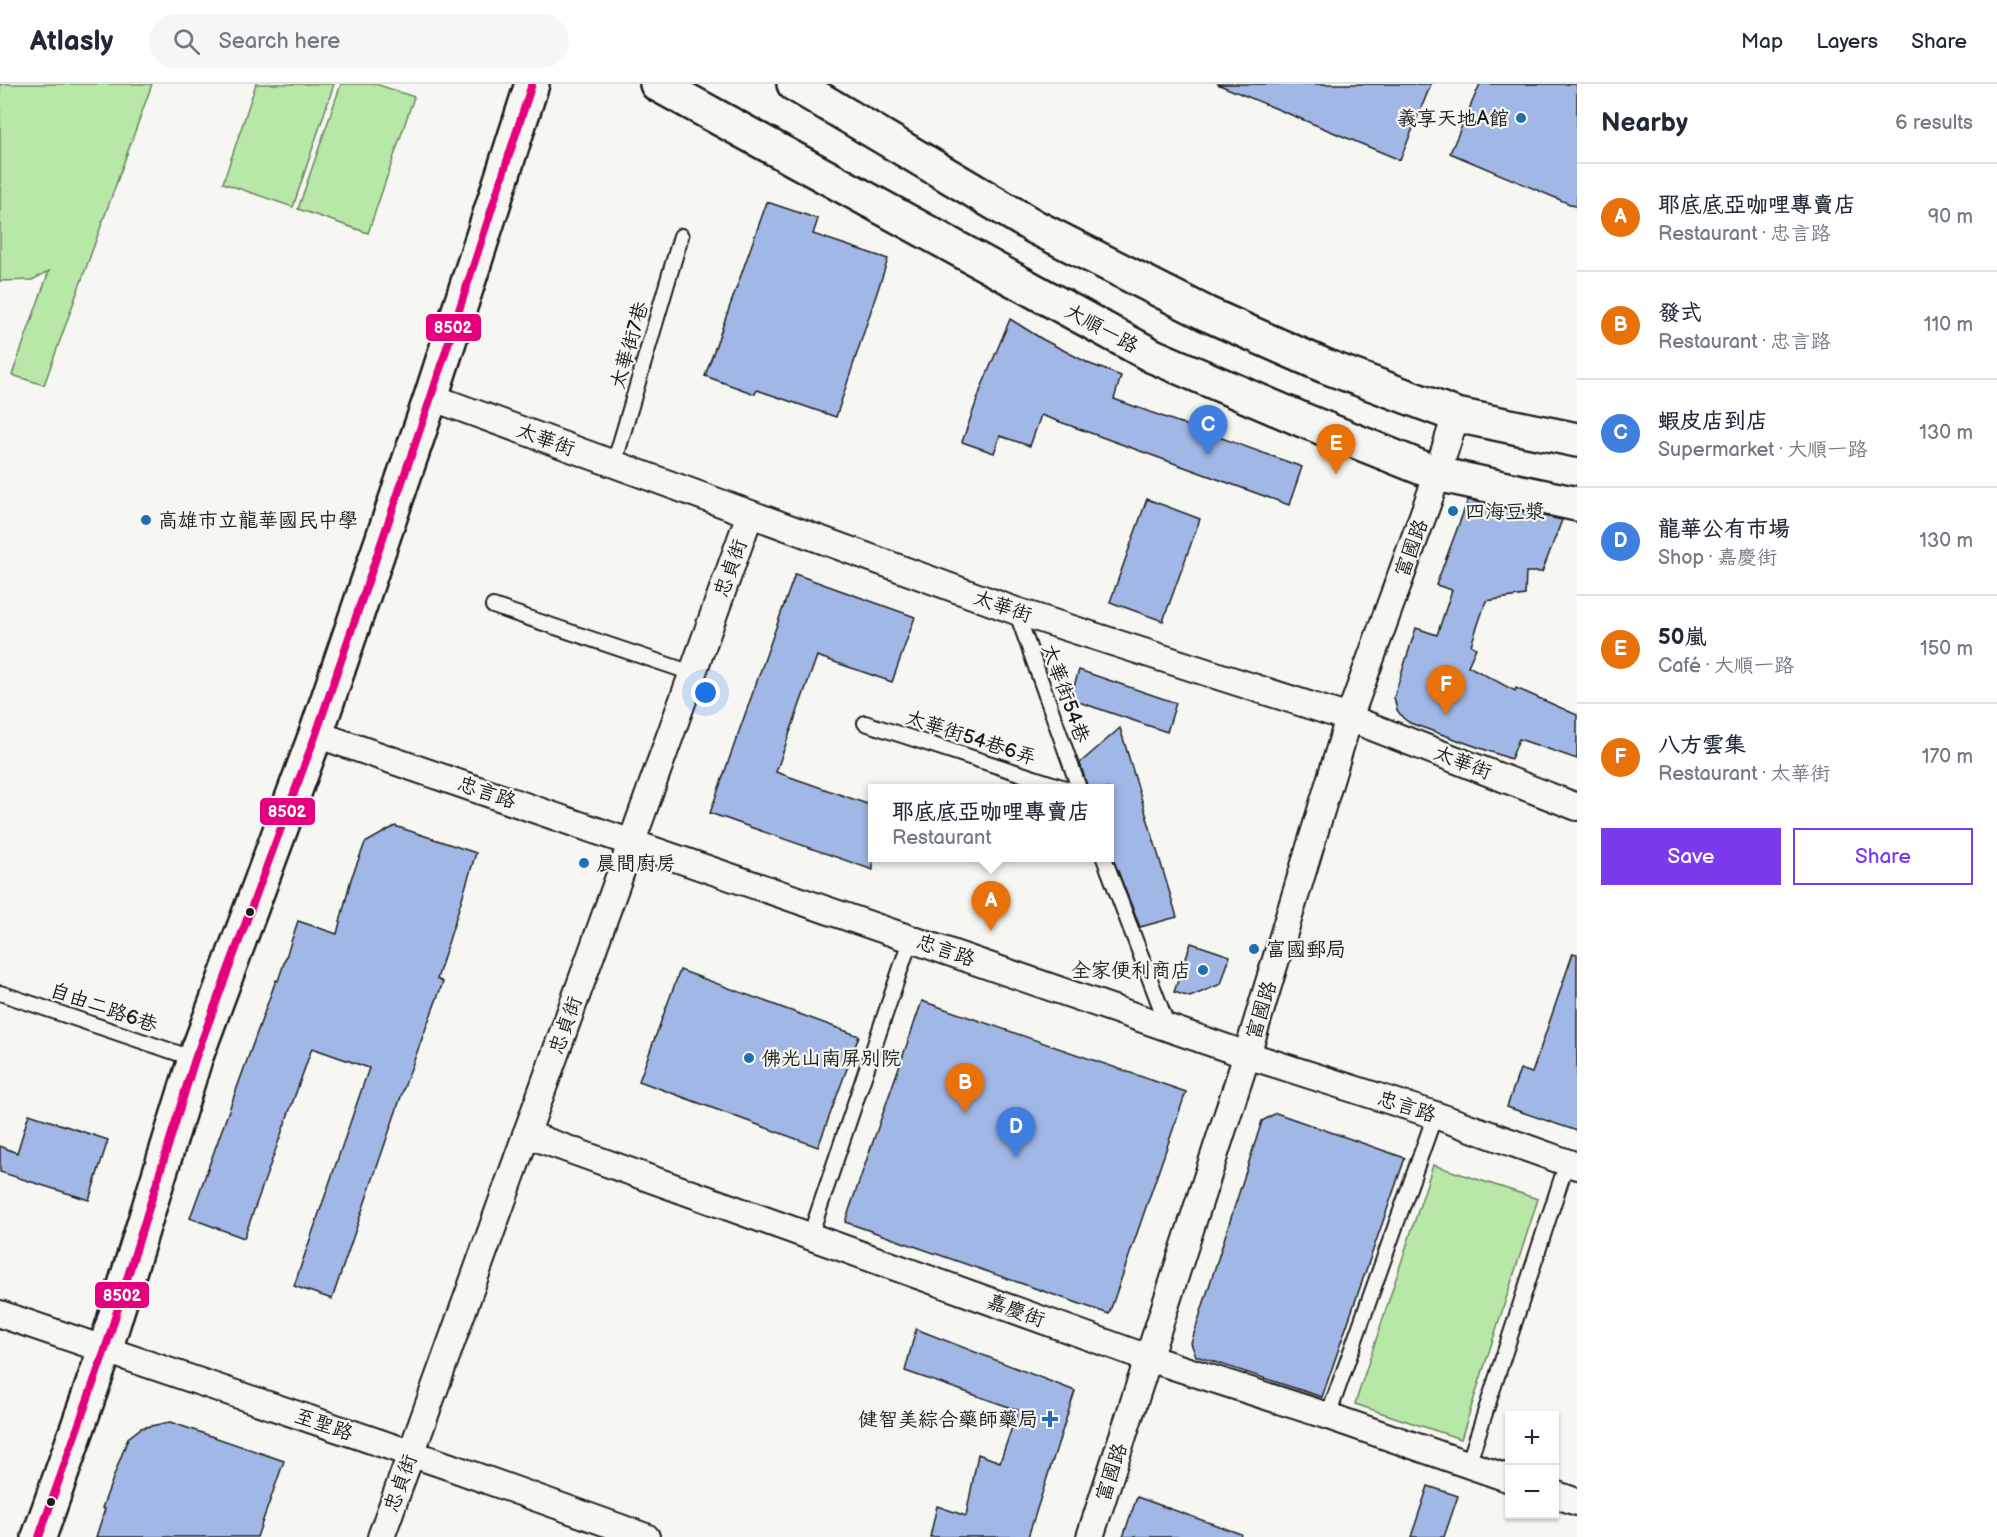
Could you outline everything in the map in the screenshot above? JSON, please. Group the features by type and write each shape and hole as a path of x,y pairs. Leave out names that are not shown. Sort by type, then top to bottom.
{"street":[{"path":"39,1537 105,1350 195,1059 316,734 431,397 532,84"},
{"name":"大順一路","path":"657,84 1154,356 1302,420 1437,474 1577,504"},
{"path":"794,84 1035,227 1207,314 1325,366 1456,415 1577,441"},
{"name":"太華街","path":"431,397 1016,611 1349,718 1577,807"},
{"name":"富國路","path":"1090,1537 1247,1055 1349,718 1456,415"},
{"name":"忠貞街","path":"381,1537 750,514"},
{"name":"忠言路","path":"316,734 1247,1055 1435,1115 1572,1164"},
{"name":"嘉慶街","path":"526,1134 1148,1358 1328,1416 1505,1478"},
{"name":"至聖路","path":"0,1314 646,1537"},
{"path":"1559,1496 1577,1502"}],"lane":[{"name":"太華街7巷","path":"614,464 681,236"},
{"path":"493,606 692,673"},
{"name":"太華街54巷","path":"1016,611 1077,784"},
{"name":"太華街54巷6弄","path":"865,723 1050,784"},
{"path":"1106,862 1168,1027"},
{"path":"810,1236 911,938"},
{"name":"自由二路6巷","path":"0,993 195,1059"},
{"path":"1328,1416 1435,1115"},
{"path":"1468,1465 1572,1164"}],"green space":[{"path":"0,84 152,84 44,385 12,375 49,271 32,280 0,281"},
{"path":"256,84 334,84 293,207 223,183"},
{"path":"341,84 376,84 414,97 368,233 298,209"},
{"path":"1433,1165 1538,1199 1461,1439 1355,1404"}],"building":[{"path":"1217,84 1431,84 1400,160"},
{"name":"義享天地A館","path":"1480,84 1577,84 1577,207 1450,153"},
{"path":"767,202 818,219 813,234 888,259 836,417 757,390 755,394 705,376"},
{"path":"1010,319 1090,364 1121,376 1114,399 1302,467 1289,505 1041,415 1030,446 1000,436 994,453 962,442"},
{"path":"1147,499 1200,519 1163,621 1110,602"},
{"path":"1468,500 1562,520 1542,572 1526,572 1525,595 1486,601 1471,645 1476,648 1468,666 1515,691 1516,688 1577,715 1577,759 1519,739 1511,759 1410,723 1397,710 1394,697 1416,628 1437,635 1452,590 1436,585"},
{"path":"795,574 915,617 892,682 817,656 776,772 868,804 868,862 873,862 873,870 710,813"},
{"path":"1079,670 1176,703 1167,732 1070,699"},
{"path":"1120,728 1177,917 1140,927 1114,861 1114,784 1086,784 1080,763"},
{"path":"395,826 476,853 437,979 443,982 406,1082 332,1299 294,1286 369,1068 312,1048 244,1238 190,1218 298,921 337,934 351,879 365,843"},
{"name":"全家便利商店","path":"1191,943 1230,956 1221,984 1190,997 1174,992"},
{"path":"1573,953 1577,954 1577,1131 1507,1107 1520,1069 1532,1073"},
{"name":"佛光山南屏別院","path":"680,970 859,1036 818,1147 639,1081"},
{"path":"922,1001 1186,1092 1109,1314 845,1222"},
{"path":"1276,1113 1405,1158 1322,1397 1196,1356 1191,1343 1262,1121"},
{"path":"29,1114 108,1140 89,1200 0,1172 0,1146 17,1153"},
{"path":"916,1329 1075,1391 1028,1537 930,1537 937,1506 966,1516 978,1454 1000,1462 1018,1410 905,1371"},
{"path":"170,1422 284,1461 257,1537 96,1537 105,1509 102,1508 128,1438 141,1428"},
{"path":"1428,1486 1458,1496 1444,1537 1411,1537"},
{"path":"1137,1497 1241,1534 1240,1537 1123,1537"}],"transit line":[{"name":"8502","path":"39,1537 105,1350 195,1059 316,734 431,397 532,84"}],"place":[{"name":"義享天地A館","path":"1521,118"},
{"name":"蝦皮店到店","path":"1208,455"},
{"name":"50嵐","path":"1336,474"},
{"name":"四海豆漿","path":"1453,511"},
{"name":"高雄市立龍華國民中學","path":"146,520"},
{"name":"八方雲集","path":"1446,715"},
{"name":"晨間廚房","path":"584,863"},
{"name":"耶底底亞咖哩專賣店","path":"991,931"},
{"name":"富國郵局","path":"1254,949"},
{"name":"全家便利商店","path":"1203,970"},
{"name":"佛光山南屏別院","path":"749,1058"},
{"name":"發式","path":"965,1113"},
{"name":"龍華公有市場","path":"1016,1157"},
{"name":"健智美綜合藥師藥局","path":"1050,1419"}]}
